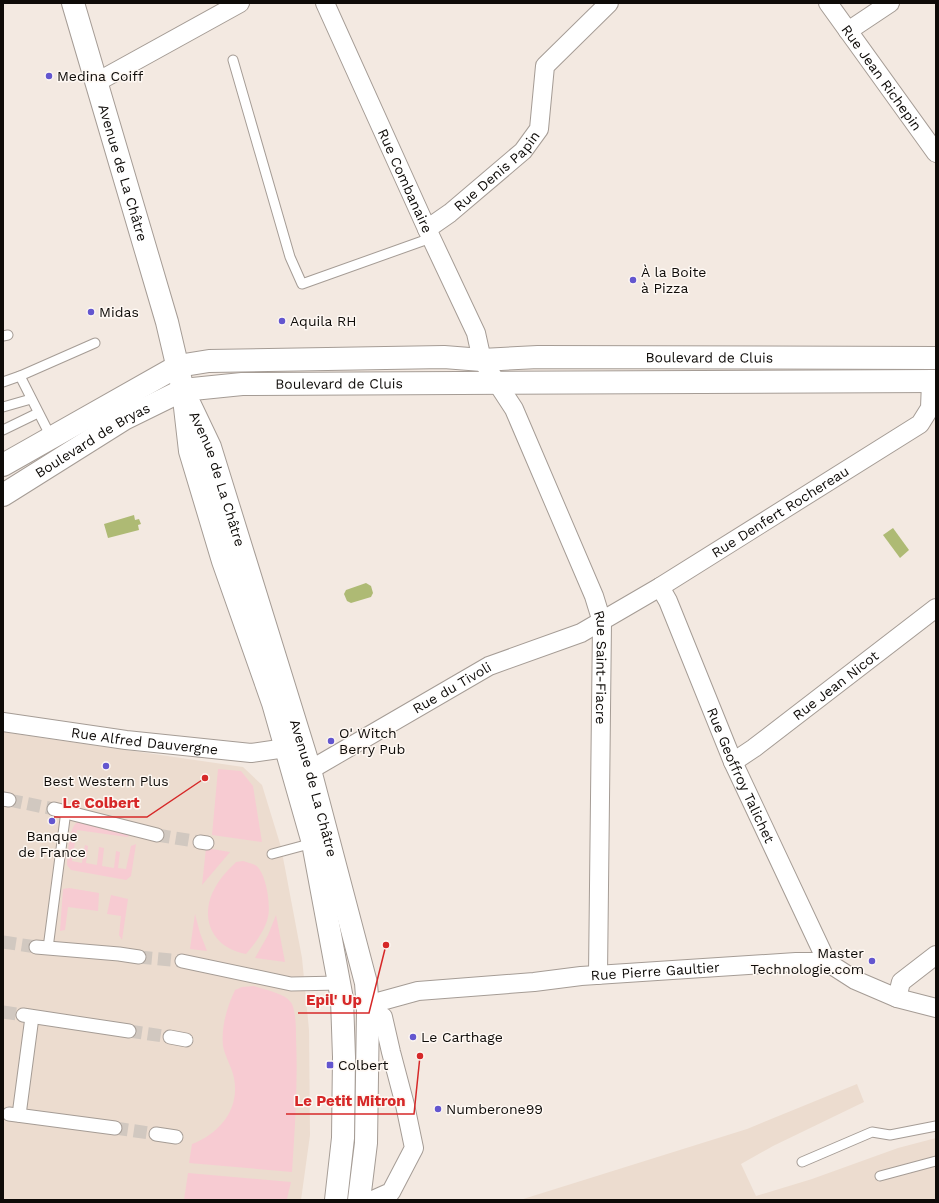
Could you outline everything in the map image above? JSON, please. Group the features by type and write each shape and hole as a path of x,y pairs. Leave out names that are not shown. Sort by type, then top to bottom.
{"main road":[{"name":"Avenue de La Châtre","path":"73,3 167,322 183,390 190,451 223,561 273,702 313,843 342,999 344,1065 343,1138 336,1200"},
{"name":"Boulevard de Cluis","path":"178,366 209,361 444,357 482,360 538,357 936,358"},
{"name":"Boulevard de Bryas","path":"3,465 178,366"},
{"name":"Boulevard de Cluis","path":"183,390 242,384 933,382"},
{"name":"Avenue de La Châtre","path":"183,390 210,447 310,770 366,983 368,1010 366,1143 359,1200"},
{"name":"Boulevard de Bryas","path":"3,495 124,419 183,390"},
{"path":"286,748 294,756 300,767 323,854 340,885"}],"street":[{"path":"97,82 240,3"},
{"name":"Rue Combanaire","path":"325,3 429,234 476,333 482,360"},
{"name":"Rue Denis Papin","path":"429,234 450,213 523,151 539,129 545,66 609,3"},
{"name":"Rue Jean Richepin","path":"828,3 936,153"},
{"path":"848,31 890,3"},
{"path":"482,360 496,383"},
{"name":"Rue Denfert Rochereau","path":"602,622 920,424 930,408 933,382"},
{"name":"Rue Saint-Fiacre","path":"496,383 514,409 594,596 602,622 598,975"},
{"name":"Rue Geoffroy Talichet","path":"660,587 668,601 733,762 827,962"},
{"name":"Rue Jean Nicot","path":"733,762 754,748 936,608"},
{"name":"Rue du Tivoli","path":"310,770 489,666 581,633 602,622"},
{"name":"Rue Alfred Dauvergne","path":"3,722 126,740 251,753 286,748"},
{"path":"60,810 157,835"},
{"path":"42,948 139,957"},
{"path":"897,998 901,982 936,955"},
{"path":"182,961 292,984 340,984"},
{"name":"Rue Pierre Gaultier","path":"368,1010 378,1002 418,991 534,982 598,975 796,962 827,962"},
{"path":"827,962 855,980 897,998 936,1008"},
{"path":"368,1010 383,1017 385,1023 391,1052 406,1106 414,1148 391,1192 373,1200"},
{"path":"116,1128 14,1114 28,1016 129,1031"},
{"path":"170,1037 186,1040"},
{"path":"156,1134 176,1137"}],"lane":[{"path":"233,60 290,257 302,284 429,234"},
{"path":"3,382 95,343"},
{"path":"20,376 51,437"},
{"path":"3,407 31,399"},
{"path":"3,430 38,413"},
{"path":"42,948 60,810"},
{"path":"272,854 313,843"},
{"path":"802,1162 872,1132 890,1135 936,1126"},
{"path":"880,1176 936,1161"}],"shaded area":[{"path":"134,515 135,520 139,519 141,524 138,525 139,530 108,538 104,524"},
{"path":"893,528 909,550 900,558 883,535"},
{"path":"366,583 371,586 373,593 371,597 351,603 347,601 344,594 346,590"},
{"path":"3,732 243,767 262,785 281,847 302,958 309,1030 310,1135 301,1200 3,1200"},
{"path":"218,769 241,771 253,786 262,842 212,835"},
{"path":"78,821 132,834 127,837 77,830 72,861 82,863 85,845 88,846 86,863 97,865 99,847 104,848 102,866 114,868 116,851 120,852 118,868 126,869 131,846 136,844 131,876 126,880 71,870 67,865 70,835"},
{"path":"206,848 230,852 202,885"},
{"path":"243,861 259,868 265,881 269,905 269,912 265,927 246,954 234,951 216,938 208,919 208,908 216,886 236,862"},
{"path":"69,888 99,893 98,911 68,907 65,930 60,931 63,889"},
{"path":"111,895 128,899 122,940 119,935 121,916 107,914"},
{"path":"195,914 200,933 207,951 190,949"},
{"path":"276,915 285,962 255,958 268,935"},
{"path":"254,986 275,992 289,1000 292,1004 296,1021 297,1055 292,1172 189,1163 192,1144 211,1133 226,1118 231,1110 235,1089 233,1074 223,1046 224,1024 229,1003 235,990 242,987"},
{"path":"857,1084 864,1102 773,1146 741,1164 756,1196 812,1179 898,1148 936,1138 936,1200 520,1200 747,1129"},
{"path":"188,1173 291,1182 287,1199 282,1200 184,1200"}],"tunnel":[{"path":"9,800 54,809"},
{"path":"157,835 200,842"},
{"path":"3,942 36,947"},
{"path":"139,957 182,961"},
{"path":"3,1012 23,1015"},
{"path":"129,1031 170,1037"},
{"path":"115,1128 156,1134"}],"place":[{"name":"Medina Coiff","path":"49,76"},
{"name":"À la Boite à Pizza","path":"633,280"},
{"name":"Midas","path":"91,312"},
{"name":"Aquila RH","path":"282,321"},
{"name":"O' Witch Berry Pub","path":"331,741"},
{"name":"Best Western Plus","path":"106,766"},
{"name":"Le Colbert","path":"205,778"},
{"name":"Banque de France","path":"52,821"},
{"name":"Epil' Up","path":"386,945"},
{"name":"Master Technologie.com","path":"872,961"},
{"name":"Le Carthage","path":"413,1037"},
{"name":"Le Petit Mitron","path":"420,1056"},
{"name":"Colbert","path":"330,1065"},
{"name":"Numberone99","path":"438,1109"}]}
